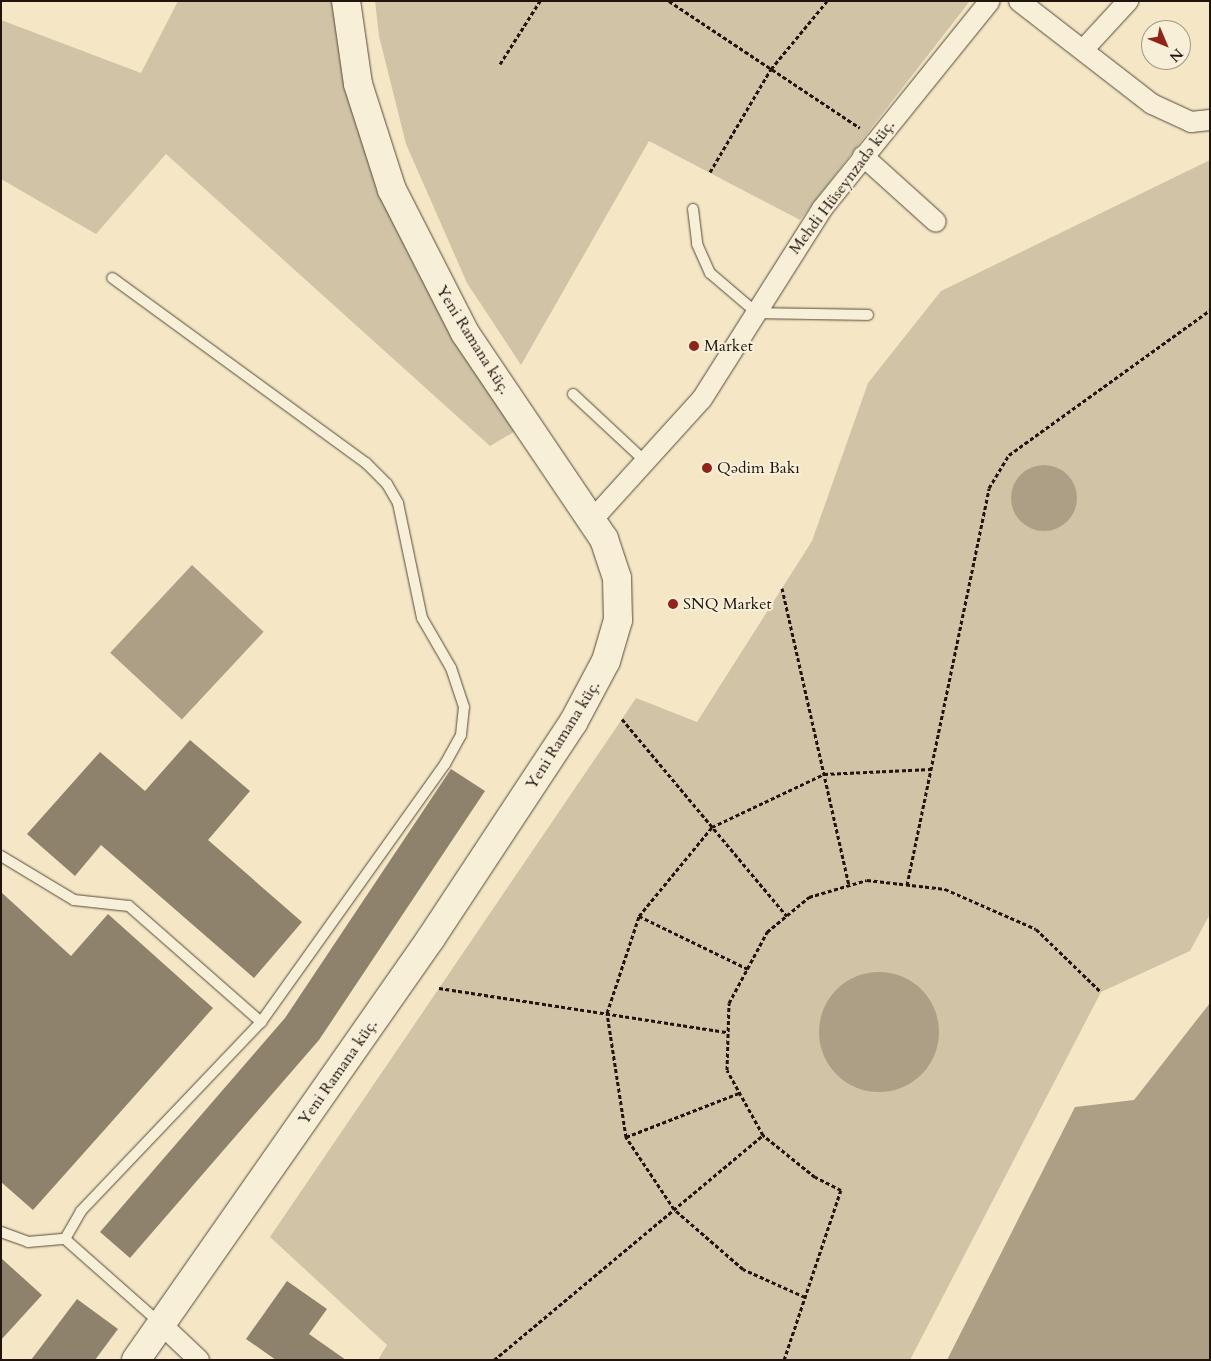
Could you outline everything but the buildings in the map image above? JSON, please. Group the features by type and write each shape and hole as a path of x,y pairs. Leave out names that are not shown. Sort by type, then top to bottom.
{"street":[{"name":"Yeni Ramana küç.","path":"136,1360 431,938 593,691 612,639 618,597 611,557 593,520 465,333 413,238 368,125 346,1"},
{"name":"Mehdi Hüseynzadə küç.","path":"593,520 648,464 702,399 757,313 794,249 863,156 990,1"},
{"path":"1019,1 1173,117 1191,122 1210,120"},
{"path":"1083,50 1128,1"},
{"path":"863,156 936,222"},
{"path":"162,1325 199,1360"}],"lane":[{"path":"693,209 697,244 710,273 757,313 868,315"},
{"path":"65,1239 81,1211 261,1022 445,764 461,735 464,707 451,668 422,618 398,503 387,484 366,463 112,278"},
{"path":"572,394 648,464"},
{"path":"1,856 74,900 129,906 261,1022"},
{"path":"1,1232 28,1242 65,1239 162,1325"}],"path":[{"path":"500,64 540,1"},
{"path":"670,1 868,133"},
{"path":"710,172 771,69 827,1"},
{"path":"906,884 990,488 999,471 1009,455 1210,310"},
{"path":"782,588 849,885"},
{"path":"622,719 787,916"},
{"path":"805,1297 743,1268 674,1210 626,1137 607,1013 639,916 712,827 824,774 931,769"},
{"path":"784,1360 841,1190 815,1177 763,1135 727,1070 729,1003 766,932 809,897 867,880 945,889 1036,929 1102,992"},
{"path":"639,916 748,969"},
{"path":"439,988 728,1032"},
{"path":"626,1137 739,1093"},
{"path":"494,1360 763,1135"}],"shaded area":[{"path":"178,1 335,1 387,206 416,269 514,432 490,446 166,154 96,234 1,179 1,20 141,73"},
{"path":"375,1 970,1 800,220 649,141 521,365 467,283 406,144 379,36"},
{"path":"1210,160 1210,914 1190,951 1101,992 910,1360 378,1360 387,1345 270,1237 636,698 697,722 812,541 868,383 941,291"},
{"path":"1044,465 1056,468 1067,475 1074,486 1077,498 1074,510 1067,521 1056,528 1044,531 1032,528 1021,521 1014,510 1011,498 1014,486 1021,475 1032,468"},
{"path":"192,565 264,632 182,720 110,653"},
{"path":"879,972 902,976 922,989 935,1009 939,1032 935,1055 922,1075 902,1088 879,1092 856,1088 836,1075 823,1055 819,1032 823,1009 836,989 856,976"},
{"path":"1210,1003 1210,1360 947,1360 1075,1107 1134,1100"}],"place":[{"name":"Market","path":"694,346"},
{"name":"Qədim Bakı","path":"707,468"},
{"name":"SNQ Market","path":"673,604"}]}
